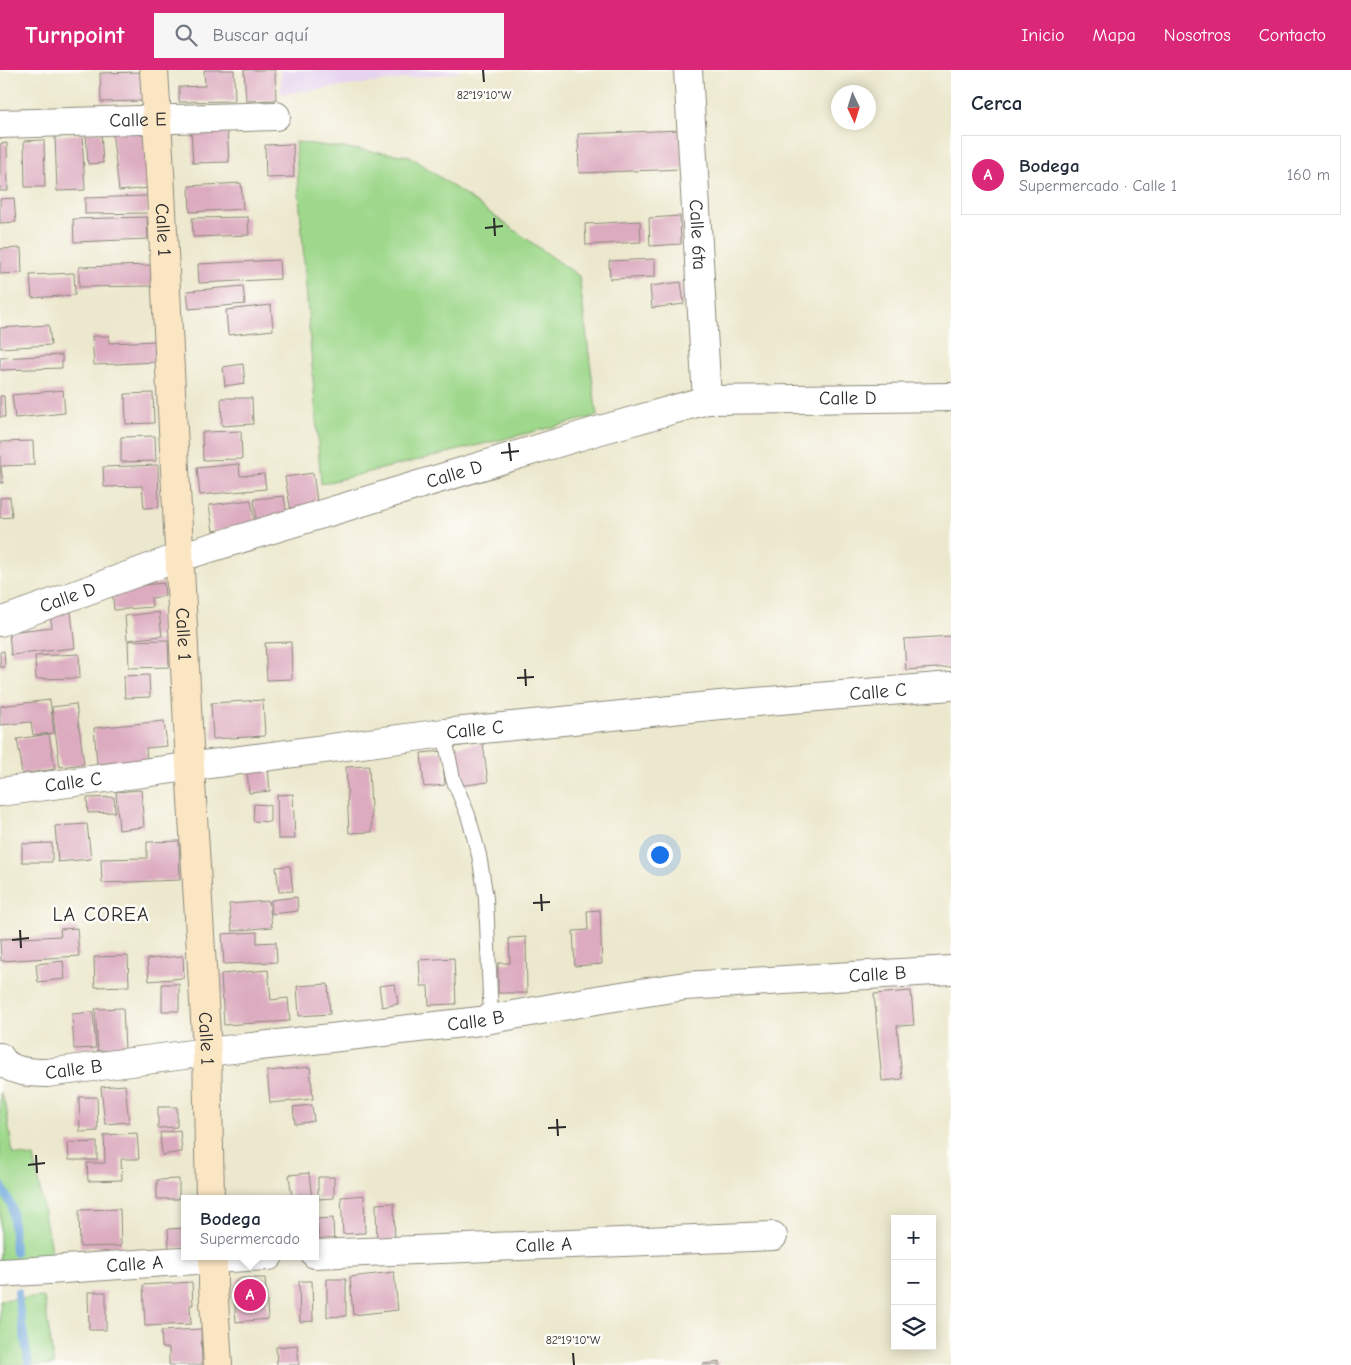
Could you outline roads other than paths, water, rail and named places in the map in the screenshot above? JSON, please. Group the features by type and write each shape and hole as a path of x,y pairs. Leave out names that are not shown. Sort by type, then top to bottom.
{"street":[{"name":"Calle 1","path":"154,70 206,1052 210,1195"},
{"name":"Calle 6ta","path":"688,70 707,400"},
{"name":"Calle E","path":"0,124 276,116"},
{"name":"Calle D","path":"0,622 180,557 597,431 707,400 951,397"},
{"name":"Calle C","path":"0,792 444,733 720,705 951,686"},
{"name":"Calle B","path":"1,1059 18,1070 47,1073 206,1052 491,1020 602,999 685,986 951,970"},
{"name":"Calle A","path":"319,1254 773,1236"},
{"name":"Calle A","path":"0,1273 181,1260"},
{"path":"213,1260 218,1365"}],"lane":[{"path":"444,733 453,779 468,815 479,855 486,898 491,1020"}],"waterway":[{"path":"0,1183 12,1207 15,1252"},
{"path":"18,1292 29,1365"}],"place":[{"name":"Bodega","path":"250,1295"}],"district":[{"name":"LA COREA","path":"101,914"}]}
